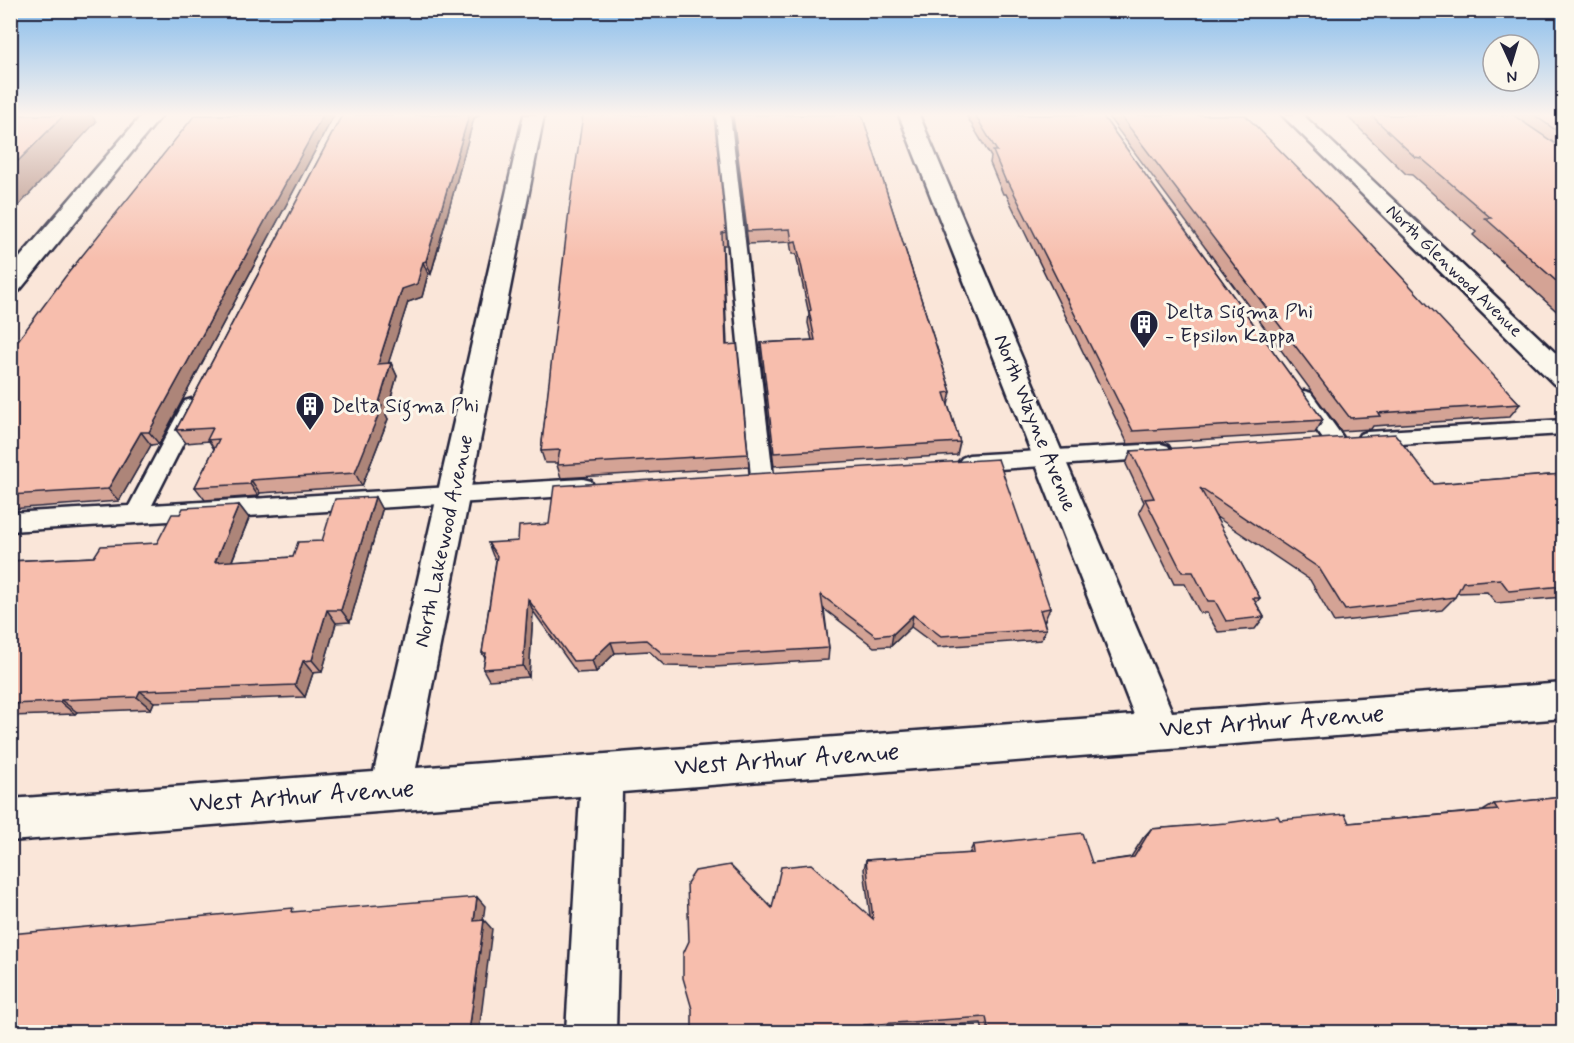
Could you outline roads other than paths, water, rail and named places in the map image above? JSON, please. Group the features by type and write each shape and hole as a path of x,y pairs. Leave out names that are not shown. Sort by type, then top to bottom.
{"street":[{"path":"10,286 112,164"},
{"name":"North Lakewood Avenue","path":"391,790 524,164"},
{"name":"North Wayne Avenue","path":"929,164 1160,731"},
{"name":"North Glenwood Avenue","path":"1342,164 1563,377"},
{"name":"West Arthur Avenue","path":"10,820 1563,700"},
{"path":"591,1032 602,774"}],"lane":[{"path":"728,164 762,476"},
{"path":"1293,383 1335,441"},
{"path":"136,514 201,388"},
{"path":"1312,442 1563,427"},
{"path":"953,464 1184,450"},
{"path":"739,478 786,475"},
{"path":"10,522 599,486"}],"place":[{"name":"Delta Sigma Phi - Epsilon Kappa","path":"1144,350"},
{"name":"Delta Sigma Phi","path":"310,432"}]}
